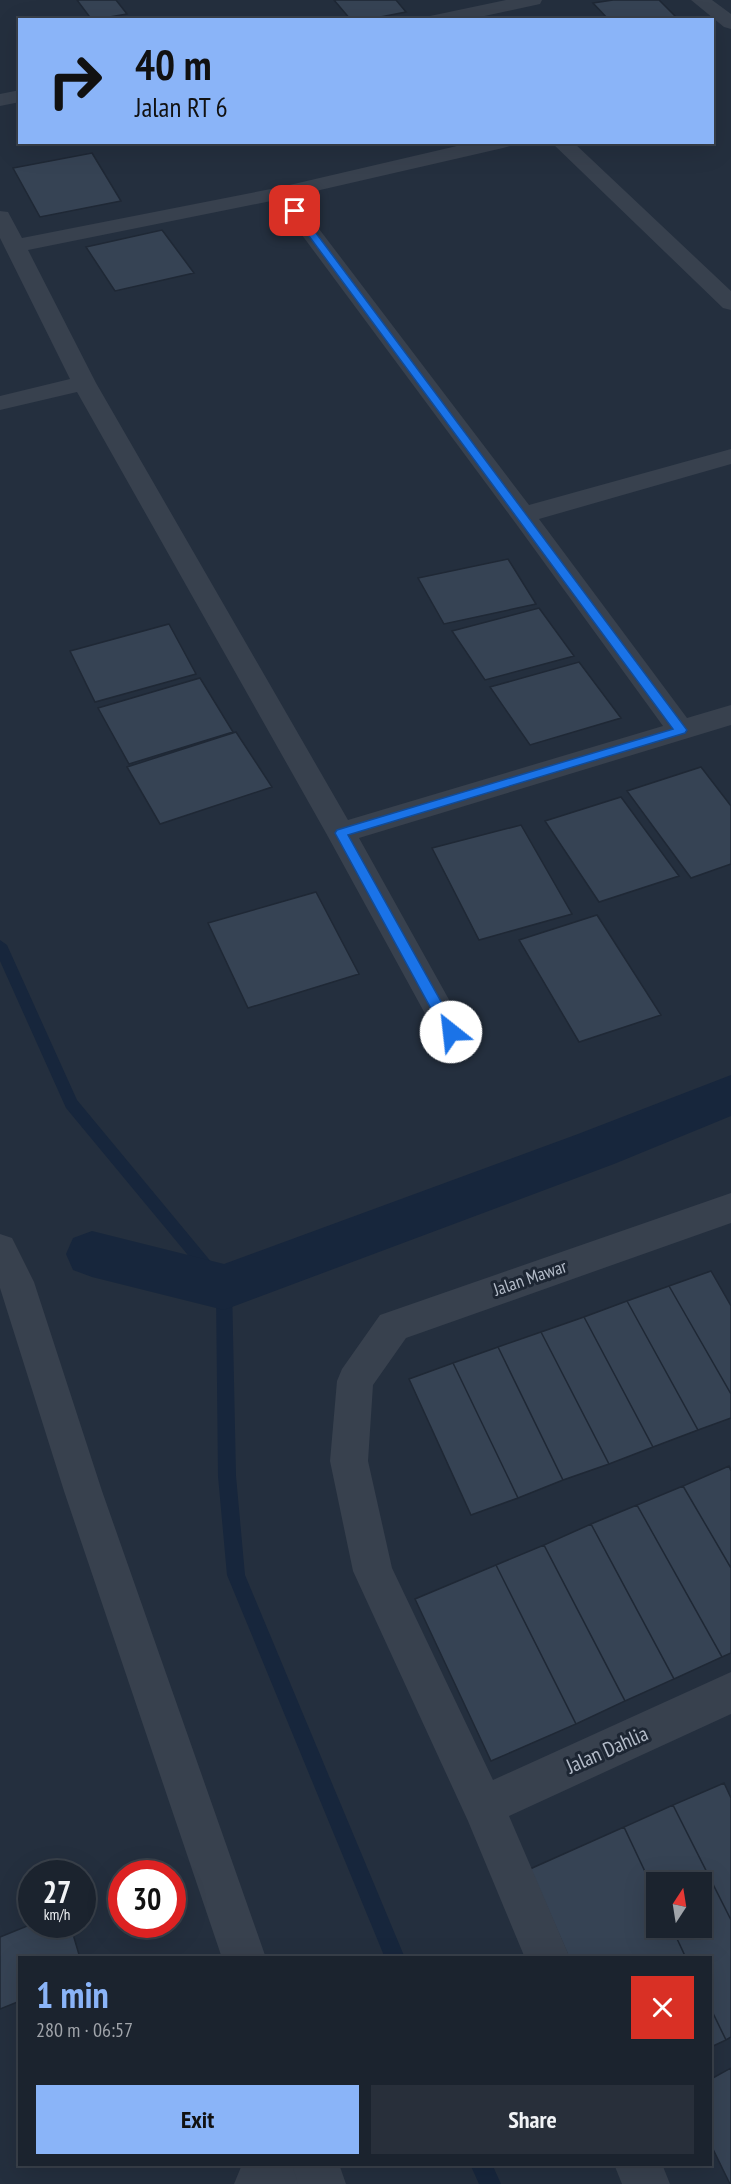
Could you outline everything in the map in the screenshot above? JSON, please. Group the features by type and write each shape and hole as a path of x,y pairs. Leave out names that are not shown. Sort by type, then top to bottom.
{"street":[{"path":"449,18 533,0"},
{"path":"700,0 731,23"},
{"path":"0,100 18,96"},
{"path":"16,246 281,193 494,144"},
{"path":"563,144 731,303"},
{"path":"281,193 681,730"},
{"path":"0,217 84,383 341,833 451,1032"},
{"path":"0,403 84,383"},
{"path":"523,515 731,456"},
{"path":"341,833 731,715"},
{"name":"Jalan Mawar","path":"483,1806 372,1571 349,1461 355,1381 393,1326 731,1208"},
{"path":"0,1250 16,1282 83,1491 243,1956"},
{"name":"Jalan Dahlia","path":"483,1806 731,1693"},
{"path":"483,1806 547,1956"},
{"path":"258,2184 288,2166"},
{"path":"316,2166 322,2184"},
{"path":"638,2166 646,2184"}],"building":[{"path":"77,0 116,0 127,14 104,18 90,18"},
{"path":"334,0 396,0 406,12 375,18 349,18"},
{"path":"613,0 659,0 677,18 607,18 593,3"},
{"path":"92,153 121,201 40,217 13,168"},
{"path":"162,230 194,273 115,291 86,247"},
{"path":"508,559 536,604 444,624 418,578"},
{"path":"539,608 574,656 485,680 452,631"},
{"path":"169,624 196,674 95,702 70,651"},
{"path":"579,662 621,718 530,745 490,687"},
{"path":"200,678 233,732 129,764 98,708"},
{"path":"236,732 272,787 160,824 127,767"},
{"path":"701,767 731,806 731,864 691,878 627,791"},
{"path":"621,797 679,876 599,902 545,821"},
{"path":"521,825 572,914 479,940 432,848"},
{"path":"316,892 359,974 248,1008 208,923"},
{"path":"597,915 661,1015 579,1042 519,940"},
{"path":"711,1271 731,1306 731,1394 669,1286"},
{"path":"669,1286 731,1394 731,1418 698,1430 627,1301"},
{"path":"627,1301 698,1430 653,1447 584,1317"},
{"path":"584,1317 653,1447 609,1464 541,1332"},
{"path":"541,1332 609,1464 563,1480 498,1347"},
{"path":"498,1347 563,1480 518,1498 453,1363"},
{"path":"453,1363 518,1498 471,1515 409,1379"},
{"path":"729,1466 731,1471 731,1568 683,1486"},
{"path":"683,1486 731,1568 731,1653 722,1657 637,1505"},
{"path":"637,1505 722,1657 674,1679 591,1524"},
{"path":"591,1524 674,1679 625,1701 544,1545"},
{"path":"544,1545 625,1701 576,1724 496,1565"},
{"path":"496,1565 576,1724 491,1761 415,1599"},
{"path":"724,1783 731,1798 731,1920 712,1882 712,1872 707,1872 673,1805"},
{"path":"673,1805 707,1872 646,1874 624,1827"},
{"path":"624,1827 646,1874 646,1938 677,1938 685,1956 568,1956 530,1869"},
{"path":"712,1882 731,1920 731,2037 726,2040 712,2011 712,1956 685,1956 677,1938 712,1938"},
{"path":"18,1930 18,1938 74,1938 79,1956 18,1956 18,2002 0,2009 0,1937"},
{"path":"712,2011 726,2040 712,2047"},
{"path":"731,2068 731,2184 712,2147 712,2078"}],"waterway":[{"path":"0,945 71,1104 224,1287 227,1476 236,1575 394,1956"},
{"path":"92,1254 224,1287 596,1149 731,1095"},
{"path":"482,2166 490,2184"}],"route":[{"path":"295,211 681,730 341,833 451,1032"}]}
